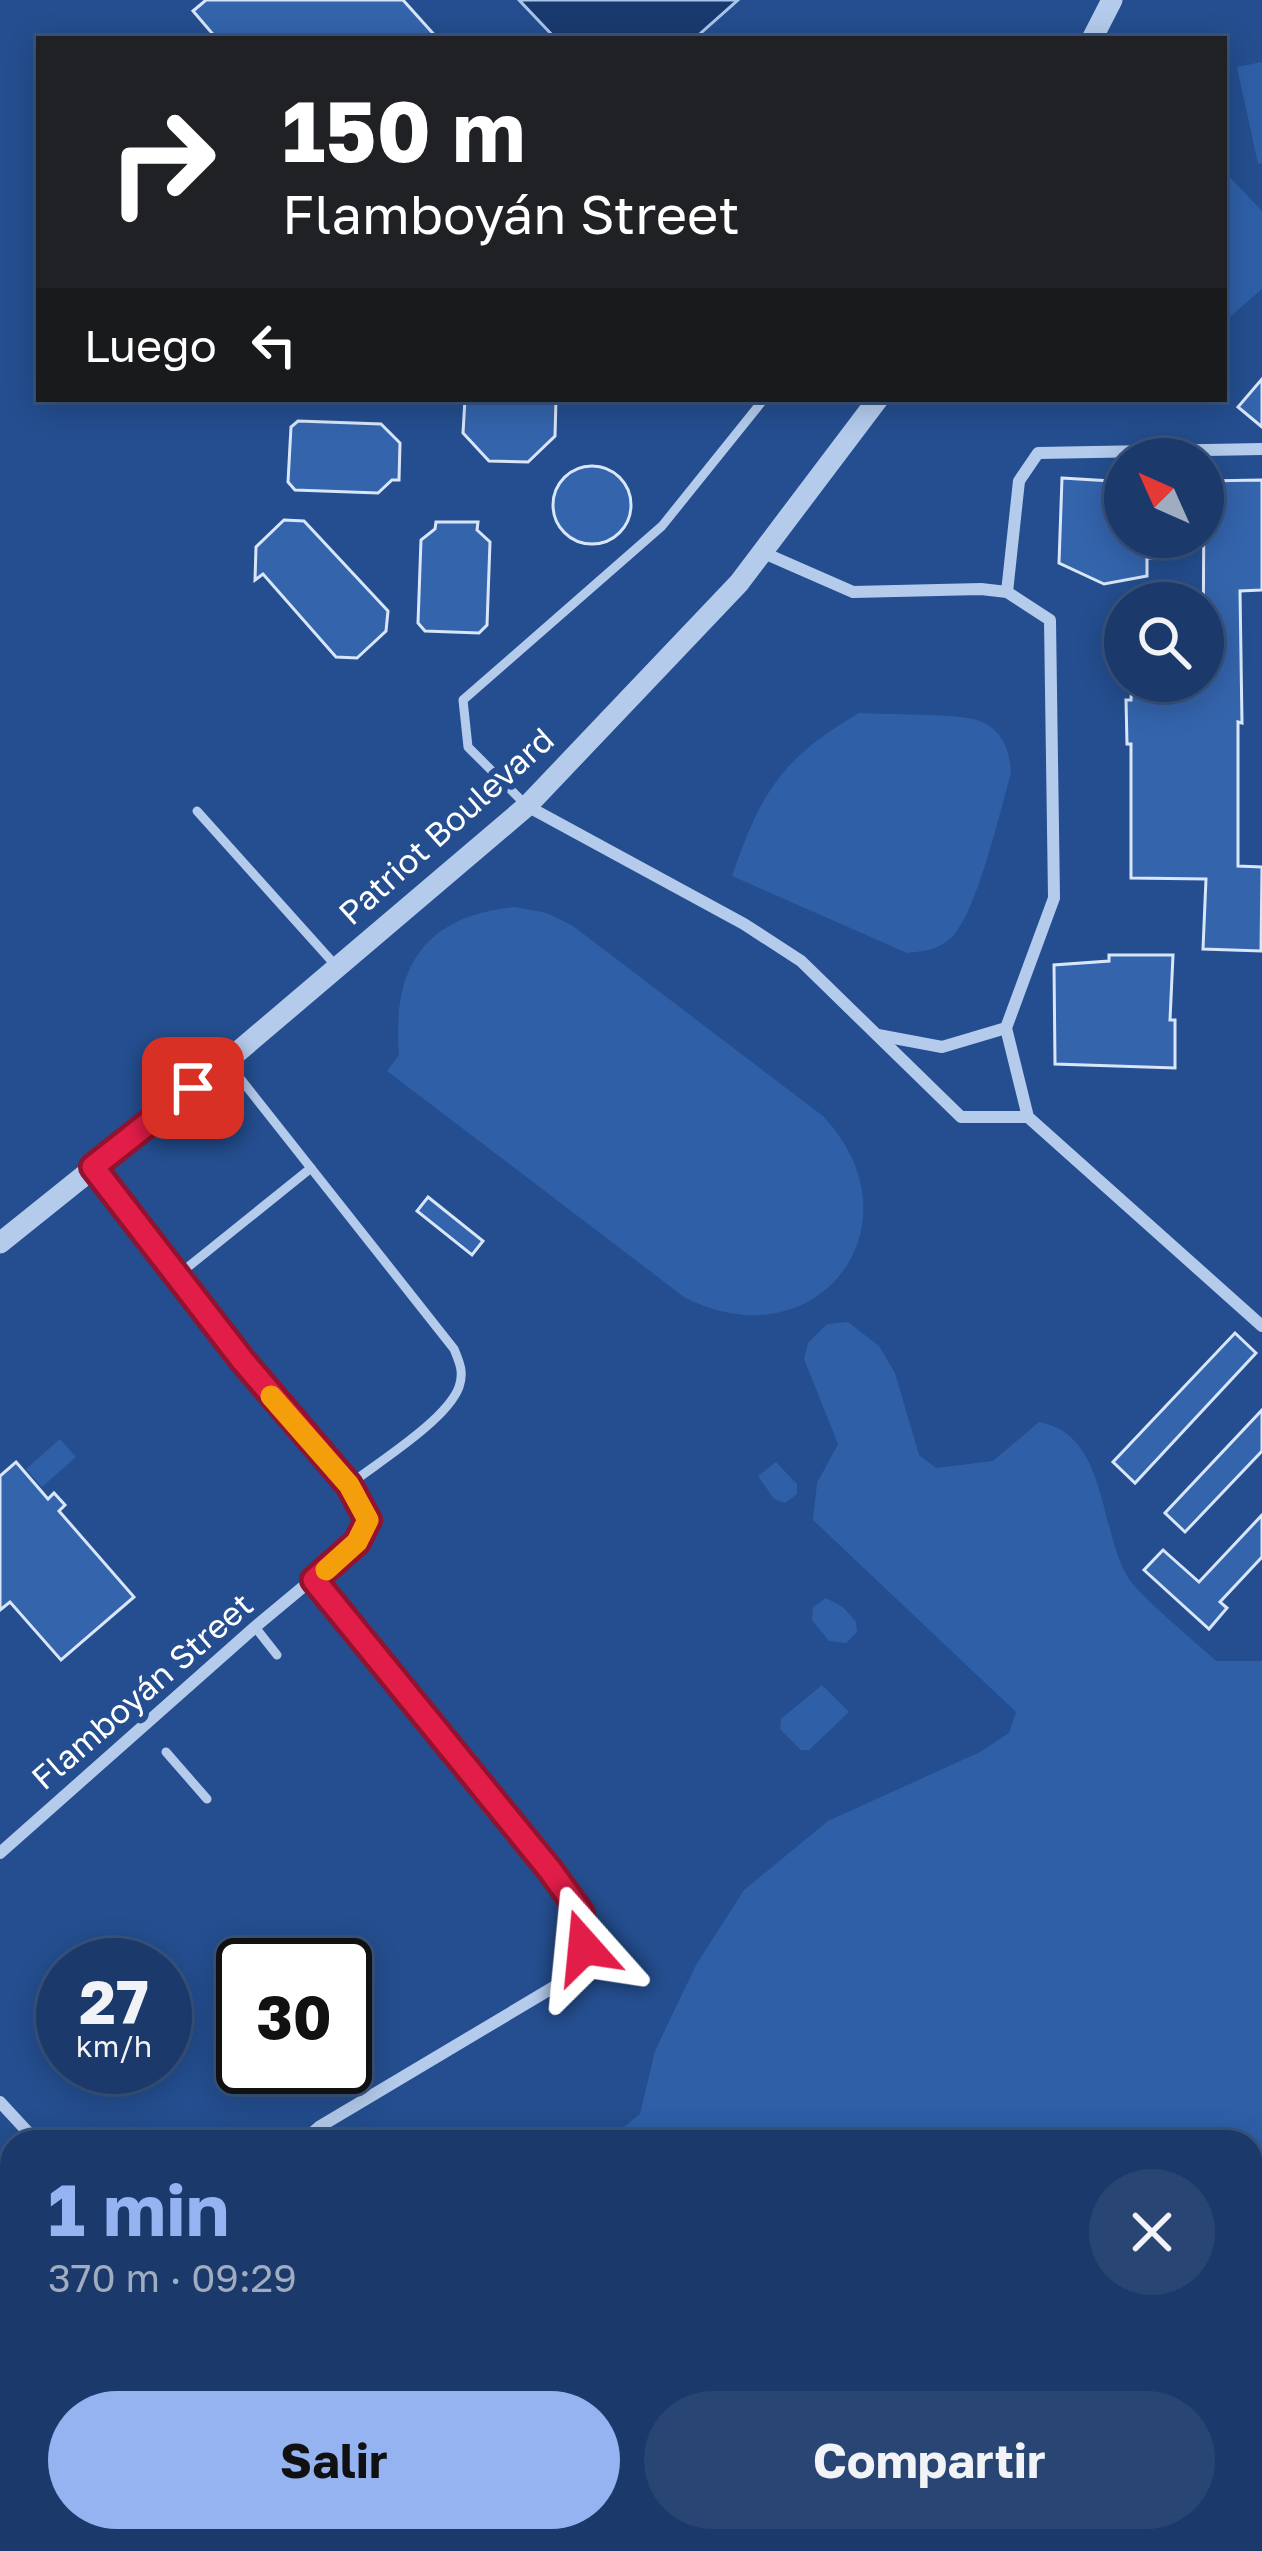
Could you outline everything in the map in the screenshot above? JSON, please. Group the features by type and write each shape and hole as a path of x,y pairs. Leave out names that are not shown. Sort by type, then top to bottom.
{"street":[{"path":"1094,36 1112,0"},
{"name":"Patriot Boulevard","path":"0,1243 226,1061 526,806 764,553 876,402"},
{"path":"1007,592 1019,481 1038,454 1262,449"},
{"path":"764,553 853,592 1007,592 1050,620 1054,898 1006,1028 1028,1117 1262,1326"},
{"path":"526,806 744,924 801,961 961,1117 1028,1117"},
{"path":"877,1034 942,1047 1006,1028"},
{"path":"93,1167 257,1378 349,1485"},
{"name":"Flamboyán Street","path":"0,1853 357,1542 368,1520 349,1485"},
{"path":"314,1580 550,1870 581,1913 584,1947 569,1978 315,2130"},
{"path":"0,2102 26,2130"}],"lane":[{"path":"526,806 468,747 463,700 662,526 762,402"},
{"path":"197,811 337,967"},
{"path":"226,1061 454,1349 461,1366 461,1382 436,1417 349,1485"},
{"path":"178,1275 310,1168"},
{"path":"255,1627 277,1655"},
{"path":"166,1752 207,1799"}],"shaded area":[{"path":"519,0 738,0 697,36 553,36"},
{"path":"1262,62 1262,163 1258,164 1237,67"},
{"path":"1227,174 1262,211 1262,289 1227,319"},
{"path":"859,713 977,720 993,728 1009,756 1011,773 979,884 952,937 931,949 907,953 732,876 753,822 777,780 810,746"},
{"path":"515,907 547,913 573,926 823,1116 852,1158 863,1200 859,1239 842,1273 813,1299 776,1313 732,1313 684,1297 387,1071 399,1055 401,996 420,951 458,922"},
{"path":"848,1322 879,1346 895,1373 919,1455 936,1468 993,1461 1039,1422 1061,1430 1078,1444 1089,1463 1118,1556 1133,1585 1216,1661 1262,1661 1262,2130 620,2130 640,2114 655,2051 696,1965 744,1890 828,1821 980,1752 1009,1733 1016,1712 813,1520 817,1483 838,1444 804,1359 808,1343 827,1324"},
{"path":"60,1439 76,1457 42,1487 26,1469"},
{"path":"776,1462 797,1484 797,1494 785,1503 774,1499 758,1476"},
{"path":"826,1598 856,1622 857,1632 846,1643 829,1641 812,1620 813,1607"},
{"path":"822,1685 849,1712 809,1750 801,1750 780,1729 781,1719"}],"building":[{"path":"206,0 403,0 435,36 214,36 193,11"},
{"path":"1262,379 1262,427 1238,407"},
{"path":"465,402 556,402 555,436 528,462 489,461 463,433"},
{"path":"298,421 381,424 400,443 399,480 392,480 378,493 295,490 288,482 291,427"},
{"path":"592,466 620,477 631,505 620,533 592,544 564,533 553,505 564,477"},
{"path":"1062,478 1104,481 1104,558 1147,558 1147,576 1104,584 1059,563"},
{"path":"1262,480 1262,590 1240,591 1242,723 1238,722 1238,866 1262,867 1261,951 1203,949 1206,879 1131,878 1131,744 1127,744 1126,702 1224,702 1224,582 1203,582 1204,558 1224,558 1224,481"},
{"path":"284,520 304,521 388,611 386,631 357,658 336,657 263,574 255,580 256,547"},
{"path":"436,522 478,522 477,530 490,542 487,625 479,633 425,631 418,623 421,540 435,529"},
{"path":"1109,955 1173,955 1170,1020 1175,1020 1175,1068 1055,1064 1054,965 1109,961"},
{"path":"428,1197 483,1241 472,1255 417,1211"},
{"path":"1235,1333 1256,1353 1135,1483 1113,1462"},
{"path":"1262,1410 1262,1451 1185,1532 1165,1513"},
{"path":"16,1462 48,1499 54,1493 65,1505 59,1511 134,1597 61,1660 10,1602 0,1610 0,1476"},
{"path":"1262,1515 1262,1557 1220,1602 1227,1608 1209,1629 1144,1570 1163,1550 1199,1582"}],"slow traffic":[{"path":"271,1396 349,1485 368,1520 357,1542 326,1570"}],"route":[{"path":"193,1088 93,1167 271,1396 349,1485 368,1520 357,1542 314,1580 550,1870 581,1913 584,1947"}]}
